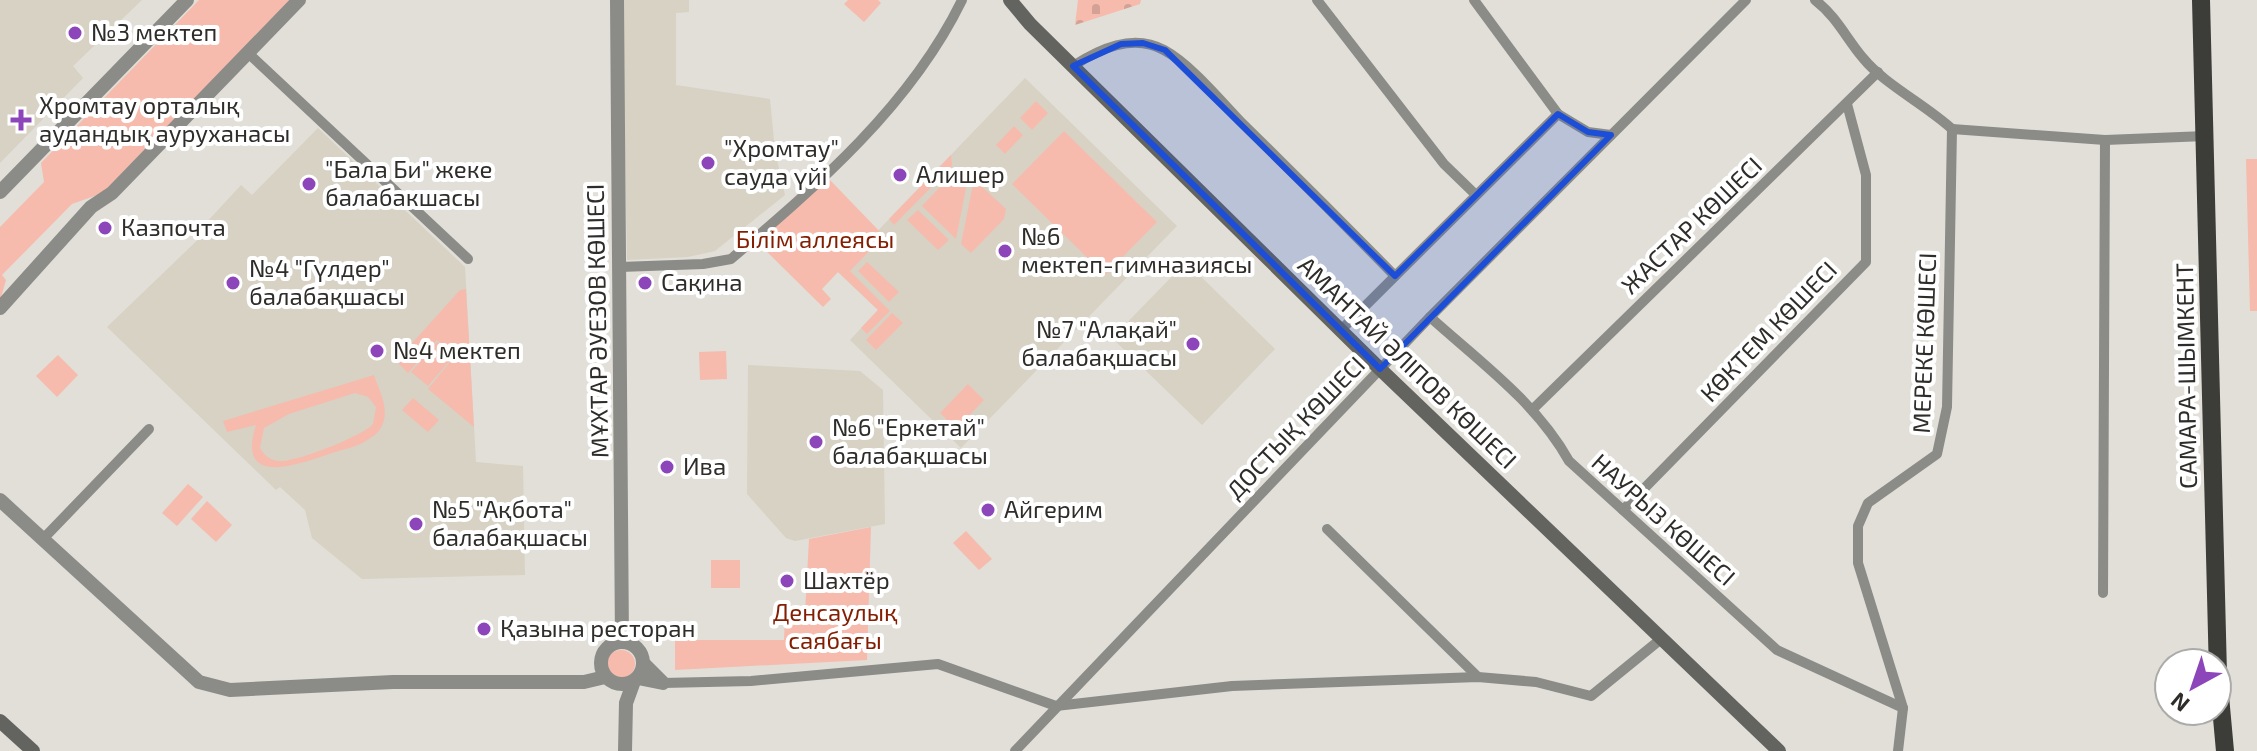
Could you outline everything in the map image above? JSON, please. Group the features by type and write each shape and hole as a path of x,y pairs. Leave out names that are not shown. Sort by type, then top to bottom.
{"highway":[{"name":"САМАРА-ШЫМКЕНТ","path":"2201,0 2218,674 2225,751"}],"main road":[{"name":"АМАНТАЙ ӘЛІПОВ КӨШЕСІ","path":"1010,0 1380,369 1779,751"},
{"path":"0,721 33,751"}],"street":[{"path":"0,192 187,0"},
{"path":"0,308 91,207 112,193 299,0"},
{"name":"МҰХТАР ӘУЕЗОВ КӨШЕСІ","path":"617,0 622,642"},
{"path":"620,267 703,264 731,259 861,143 902,91 962,0"},
{"path":"1317,0 1444,164 1476,195"},
{"path":"1474,0 1558,114 1588,132 1611,135"},
{"name":"ДОСТЫҚ КӨШЕСІ","path":"1015,751 1430,317 1746,0"},
{"path":"1815,0 1844,28 1862,57 1952,129 2105,140 2206,136"},
{"path":"1073,66 1093,53 1121,44 1143,43 1165,50 1395,276"},
{"path":"248,53 468,259"},
{"name":"ЖАСТАР КӨШЕСІ","path":"1533,409 1878,72"},
{"name":"КӨКТЕМ КӨШЕСІ","path":"1623,510 1866,262 1866,175 1847,104"},
{"path":"1341,330 1558,114"},
{"name":"МЕРЕКЕ КӨШЕСІ","path":"1898,751 1903,708 1858,563 1858,526 1868,503 1941,448 1947,407 1952,129"},
{"path":"2103,593 2105,140"},
{"name":"НАУРЫЗ КӨШЕСІ","path":"1430,317 1533,409 1553,431 1569,461 1777,650 1903,708"},
{"path":"43,539 149,429"},
{"path":"0,500 199,682 230,690 393,682 584,682 605,677 634,677 663,683 751,681 938,664 1056,706 1232,686 1478,677 1536,682 1591,696 1661,639"},
{"path":"1327,529 1478,677"},
{"path":"605,677 601,665 607,648 622,642 639,650 626,703 625,751"}],"highlighted area":[{"path":"1143,43 1165,50 1395,276 1558,114 1588,132 1611,135 1380,369 1073,66 1121,44"}],"shaded area":[{"name":"Хромтау орталық аудандық ауруханасы","path":"0,0 142,0 73,66 83,78 0,163"},
{"path":"622,0 689,0 689,12 676,13 676,85 770,99 775,151 785,195 715,251 688,257 627,260"},
{"name":"№6 мектеп-гимназиясы","path":"1025,78 1177,226 961,448 850,340 878,310 838,272"},
{"path":"318,128 465,267 476,462 523,466 525,575 362,579 312,538 305,510 280,487 276,490 107,327 209,229 205,224 241,185 252,195"},
{"name":"№7 \"Алақай\" балабақшасы","path":"1186,262 1275,349 1202,425 1112,338"},
{"name":"№6 \"Еркетай\" балабақшасы","path":"748,365 860,371 883,390 885,524 795,541 786,538 747,494"}],"green space":[{"path":"199,0 290,0 103,193 72,204 2,275 6,280 0,301 0,227 44,182 41,163"},
{"path":"848,0 878,0 881,3 864,22 844,4"},
{"path":"1078,0 1141,0 1140,4 1075,25"},
{"path":"1036,101 1048,113 1032,130 1020,118"},
{"path":"1014,126 1023,135 1005,154 996,145"},
{"path":"1064,131 1157,222 1105,275 1012,184"},
{"path":"951,155 952,166 894,225 889,219"},
{"path":"2246,159 2257,159 2257,311 2250,311"},
{"path":"963,168 968,178 956,239 922,206 956,170"},
{"name":"Білім аллеясы","path":"829,179 884,236 850,271 890,311 867,334 861,328 878,310 838,272 822,289 831,299 823,307 759,244 759,240"},
{"path":"978,183 1006,209 1004,219 971,253 961,244 973,184"},
{"path":"918,210 949,240 938,250 907,220"},
{"path":"867,262 899,292 889,302 858,271"},
{"path":"466,289 474,427 428,389 455,356 437,340 408,373 396,361 460,290"},
{"path":"892,313 903,323 876,350 866,340"},
{"path":"437,342 454,356 428,386 411,372"},
{"path":"726,351 727,379 700,380 699,352"},
{"path":"58,355 78,375 57,397 36,376"},
{"path":"374,375 385,411 380,429 363,443 304,462 274,467 262,465 255,458 252,445 256,425 227,432 223,421","holes":["355,393 368,397 376,407 373,424 343,441 314,453 280,461 268,458 260,448 264,428 289,414"]},
{"path":"968,384 984,400 956,429 940,413"},
{"path":"413,398 439,420 428,432 402,410"},
{"path":"188,484 203,497 177,526 162,513"},
{"path":"207,501 232,525 216,542 191,519"},
{"name":"Денсаулық саябағы","path":"871,527 867,660 675,670 675,640 784,640 785,615 805,613 809,539"},
{"path":"966,531 992,559 979,570 953,543"},
{"path":"711,560 740,560 740,588 711,588"},
{"path":"621,650 631,654 635,664 631,674 621,678 611,674 607,664 611,654"}],"place":[{"name":"№3 мектеп","path":"75,33"},
{"name":"Хромтау орталық аудандық ауруханасы","path":"21,120"},
{"name":"\"Хромтау\" сауда үйі","path":"708,163"},
{"name":"Алишер","path":"900,175"},
{"name":"\"Бала Би\" жеке балабакшасы","path":"309,184"},
{"name":"Казпочта","path":"105,228"},
{"name":"№6 мектеп-гимназиясы","path":"1005,251"},
{"name":"№4 \"Гүлдер\" балабақшасы","path":"233,283"},
{"name":"Сақина","path":"645,283"},
{"name":"№7 \"Алақай\" балабақшасы","path":"1193,344"},
{"name":"№4 мектеп","path":"377,351"},
{"name":"№6 \"Еркетай\" балабақшасы","path":"816,442"},
{"name":"Ива","path":"667,467"},
{"name":"Айгерим","path":"988,510"},
{"name":"№5 \"Ақбота\" балабақшасы","path":"416,524"},
{"name":"Шахтёр","path":"787,581"},
{"name":"Қазына ресторан","path":"484,629"}]}
